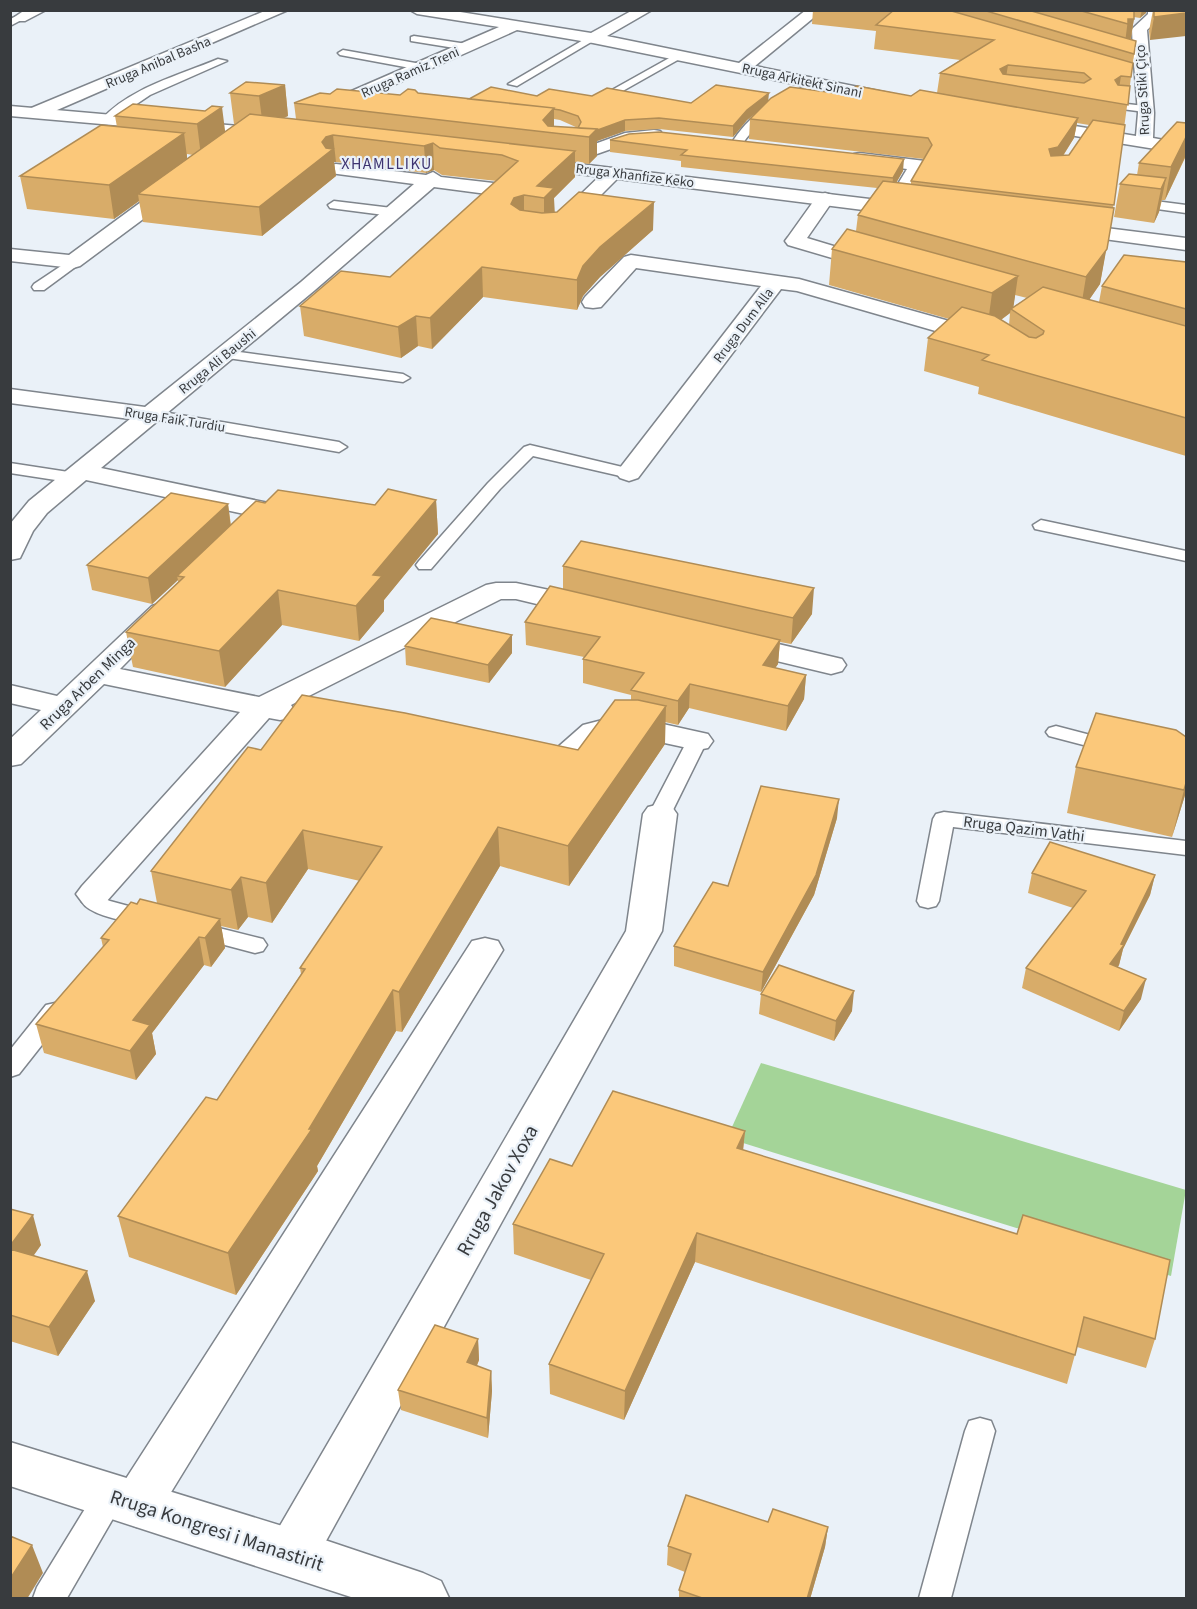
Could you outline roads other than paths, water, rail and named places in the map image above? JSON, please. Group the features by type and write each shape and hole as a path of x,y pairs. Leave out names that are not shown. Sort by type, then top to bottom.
{"street":[{"path":"14,20 39,10"},
{"name":"Rruga Anibal Basha","path":"35,113 281,10"},
{"name":"Rruga Arkitekt Sinani","path":"417,10 593,38 906,101"},
{"path":"593,38 645,10"},
{"path":"743,68 816,10"},
{"name":"Rruga Ramiz Treni","path":"310,116 542,14"},
{"path":"1121,22 1150,18 1175,22"},
{"name":"Rruga Stiki Çiço","path":"1144,143 1145,108 1137,84 1140,60 1138,29 1150,18"},
{"path":"1075,41 1140,60"},
{"path":"10,111 249,132 269,133 288,130"},
{"path":"1015,121 1082,139 1144,143 1186,149"},
{"path":"538,164 570,135 565,129"},
{"path":"224,150 249,132"},
{"path":"555,147 585,151 634,136 669,136"},
{"path":"718,142 761,147"},
{"path":"890,144 926,151 894,207"},
{"path":"844,156 919,165"},
{"name":"Rruga Xhanfize Keko","path":"516,161 929,212"},
{"path":"336,169 431,179 502,190 466,224 479,225"},
{"path":"545,234 613,173"},
{"path":"10,255 73,262 189,176"},
{"name":"Rruga Ali Baushi","path":"10,552 20,529 38,507 225,354 319,287 392,212 431,179"},
{"path":"825,199 795,241 898,271"},
{"path":"1044,226 1186,244"},
{"name":"Rruga Dum Alla","path":"593,302 631,261 776,281 630,473"},
{"path":"776,281 999,338"},
{"name":"Rruga Faik Turdiu","path":"10,396 151,415"},
{"path":"79,475 277,504 234,543"},
{"path":"94,894 261,708 496,591 516,591 618,615"},
{"name":"Rruga Arben Minga","path":"10,757 183,592"},
{"path":"708,636 831,665"},
{"path":"96,673 261,708 307,715"},
{"path":"10,694 62,706"},
{"path":"507,748 565,758 594,732 622,724 697,741"},
{"name":"Rruga Jakov Xoxa","path":"292,1553 644,930 660,814"},
{"path":"123,1500 484,950"},
{"name":"Rruga Kongresi i Manastirit","path":"10,1464 292,1553 423,1599"}],"lane":[{"path":"513,84 593,38"},
{"path":"414,39 467,47"},
{"path":"343,53 422,67"},
{"path":"608,94 680,55"},
{"path":"106,120 119,108 135,99 222,61"},
{"path":"737,144 744,129 759,117 784,101 824,84"},
{"path":"1118,106 1145,108"},
{"path":"1128,202 1186,209"},
{"path":"334,205 392,212"},
{"path":"39,287 73,262"},
{"path":"225,354 403,378"},
{"name":"Rruga Faik Turdiu","path":"151,415 339,447"},
{"path":"425,565 494,486 530,450 630,473"},
{"path":"10,468 79,475"},
{"path":"1041,525 1186,556"},
{"path":"1056,732 1132,752"},
{"path":"660,814 697,741"},
{"name":"Rruga Qazim Vathi","path":"928,901 944,819 1186,848"},
{"path":"94,894 93,902 125,924 172,924 255,945"},
{"path":"10,1068 68,996"},
{"path":"935,1599 980,1431"},
{"path":"50,1599 123,1500"}],"district":[{"name":"XHAMLLIKU","path":"387,163"}]}
